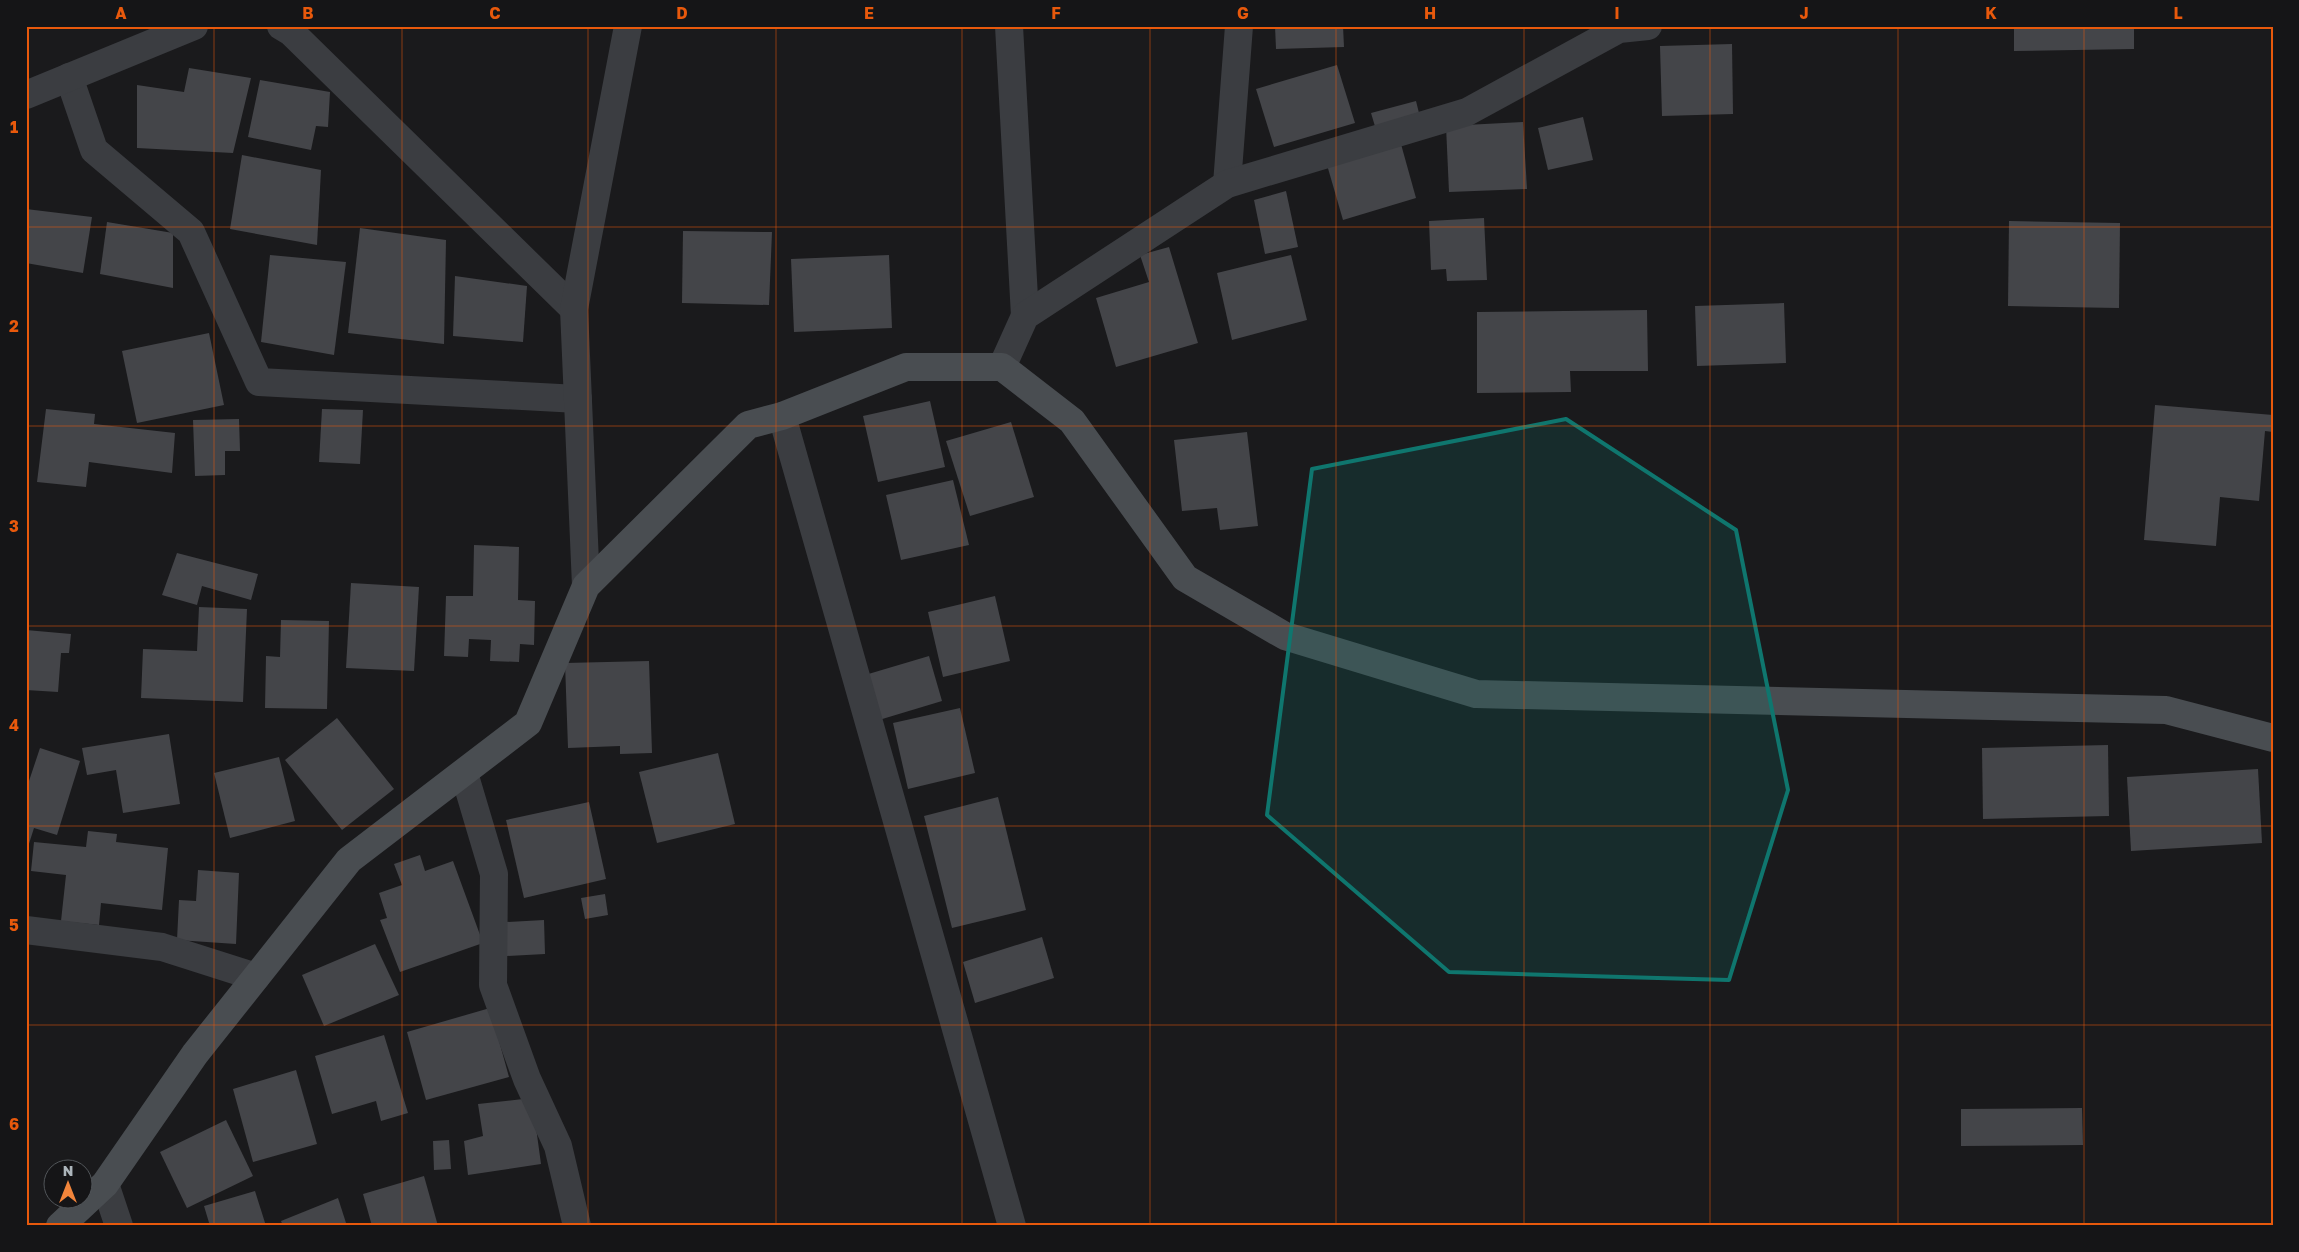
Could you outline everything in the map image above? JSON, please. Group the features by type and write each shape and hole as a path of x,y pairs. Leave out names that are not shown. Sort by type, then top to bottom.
{"street":[{"path":"26,95 194,26"},
{"path":"281,26 291,32 574,309"},
{"path":"586,586 574,309 628,26"},
{"path":"1002,367 1024,316 1008,26"},
{"path":"1227,184 1239,26"},
{"path":"1024,316 1227,184 1467,112 1619,29 1648,26"},
{"path":"69,77 94,150 191,232 259,382 578,398"},
{"path":"60,1226 105,1184 195,1054 349,860 528,723 586,586 748,425 782,416 906,367 1002,367 1072,421 1185,578 1285,636 1476,694 2166,710 2273,738"},
{"path":"782,416 1012,1226"},
{"path":"464,773 494,874 493,985 526,1079 558,1146 577,1226"},
{"path":"26,930 162,947 256,977"},
{"path":"105,1184 119,1226"}],"highlighted area":[{"path":"1566,419 1736,530 1788,790 1729,980 1449,972 1267,815 1312,469"}],"building":[{"path":"1275,26 1343,26 1344,47 1276,49"},
{"path":"2014,26 2134,26 2134,49 2014,51"},
{"path":"1732,44 1733,114 1662,116 1660,46"},
{"path":"1337,65 1355,123 1274,147 1256,89"},
{"path":"189,68 251,78 233,153 137,148 137,85 184,92"},
{"path":"260,80 330,92 328,127 316,126 311,150 248,137"},
{"path":"1416,101 1421,121 1377,133 1371,113"},
{"path":"1583,117 1593,160 1548,170 1538,128"},
{"path":"1523,122 1527,189 1449,192 1446,126"},
{"path":"1399,137 1416,198 1343,220 1325,158"},
{"path":"242,155 321,170 317,245 230,229"},
{"path":"1286,191 1298,247 1265,254 1254,200"},
{"path":"26,209 92,217 83,273 26,263"},
{"path":"1484,218 1487,280 1447,281 1446,269 1431,270 1429,221"},
{"path":"2009,221 2120,223 2119,308 2008,306"},
{"path":"107,222 173,233 173,288 100,274"},
{"path":"360,228 446,240 444,344 348,333"},
{"path":"683,231 772,232 769,305 682,303"},
{"path":"1169,247 1198,343 1116,367 1096,298 1149,282 1140,255"},
{"path":"270,255 346,262 334,355 261,342"},
{"path":"889,255 892,328 794,332 791,259"},
{"path":"1291,255 1307,320 1232,340 1217,273"},
{"path":"455,276 527,286 523,342 453,336"},
{"path":"1784,303 1786,363 1697,366 1695,306"},
{"path":"1647,310 1648,371 1570,371 1571,392 1477,393 1477,312"},
{"path":"209,333 224,405 137,423 122,351"},
{"path":"930,401 945,467 878,482 863,416"},
{"path":"2155,405 2273,415 2273,432 2265,431 2259,501 2220,497 2216,546 2144,540"},
{"path":"46,409 95,414 94,424 175,433 172,473 89,462 86,487 37,482"},
{"path":"322,409 363,410 360,464 319,462"},
{"path":"239,419 240,451 225,451 225,475 195,476 193,420"},
{"path":"1011,422 1034,497 970,516 946,441"},
{"path":"1247,432 1258,526 1220,530 1217,508 1182,511 1174,440"},
{"path":"953,480 969,545 901,560 886,495"},
{"path":"474,545 519,547 518,600 535,601 534,645 520,644 519,662 490,661 491,640 469,639 468,657 444,656 446,596 473,596"},
{"path":"177,553 258,574 251,600 202,586 197,605 162,595"},
{"path":"351,583 419,587 414,671 346,668"},
{"path":"995,596 1010,661 943,677 928,612"},
{"path":"199,607 247,609 243,702 141,698 143,649 197,651"},
{"path":"281,620 329,621 327,709 265,708 266,656 280,657"},
{"path":"26,630 71,634 69,653 61,653 58,692 26,690"},
{"path":"929,656 942,701 879,720 865,675"},
{"path":"649,661 652,753 620,754 620,746 568,748 565,663"},
{"path":"960,708 975,773 908,789 893,723"},
{"path":"337,718 394,789 342,830 285,760"},
{"path":"169,734 180,804 123,813 116,770 87,775 82,748"},
{"path":"2108,745 2109,816 1983,819 1982,748"},
{"path":"40,748 80,761 57,835 34,828 27,850 26,790"},
{"path":"718,753 735,824 657,843 639,772"},
{"path":"279,757 295,821 230,838 214,773"},
{"path":"2258,769 2262,843 2131,851 2127,777"},
{"path":"998,797 1026,910 952,928 924,816"},
{"path":"589,802 606,879 524,898 506,820"},
{"path":"88,831 117,834 116,842 168,848 162,910 101,903 99,925 61,921 66,875 31,871 34,842 86,847"},
{"path":"420,855 425,871 453,861 483,943 400,972 380,920 387,918 379,893 402,885 394,864"},
{"path":"198,870 239,873 236,944 177,940 179,900 196,901"},
{"path":"605,894 608,915 585,919 581,898"},
{"path":"544,920 545,954 507,956 506,922"},
{"path":"1042,937 1054,978 975,1003 963,962"},
{"path":"375,944 399,995 324,1026 302,975"},
{"path":"490,1008 509,1077 426,1100 407,1032"},
{"path":"384,1035 408,1113 381,1121 376,1101 332,1114 315,1056"},
{"path":"296,1070 317,1144 253,1162 233,1089"},
{"path":"532,1098 541,1164 468,1175 464,1141 483,1136 478,1104"},
{"path":"2082,1108 2083,1145 1961,1146 1961,1109"},
{"path":"226,1120 253,1176 187,1208 160,1152"},
{"path":"449,1140 451,1169 434,1170 433,1141"},
{"path":"424,1176 438,1226 372,1226 363,1194"},
{"path":"255,1191 266,1226 210,1226 204,1206"},
{"path":"338,1198 347,1226 283,1226 281,1221"}]}
